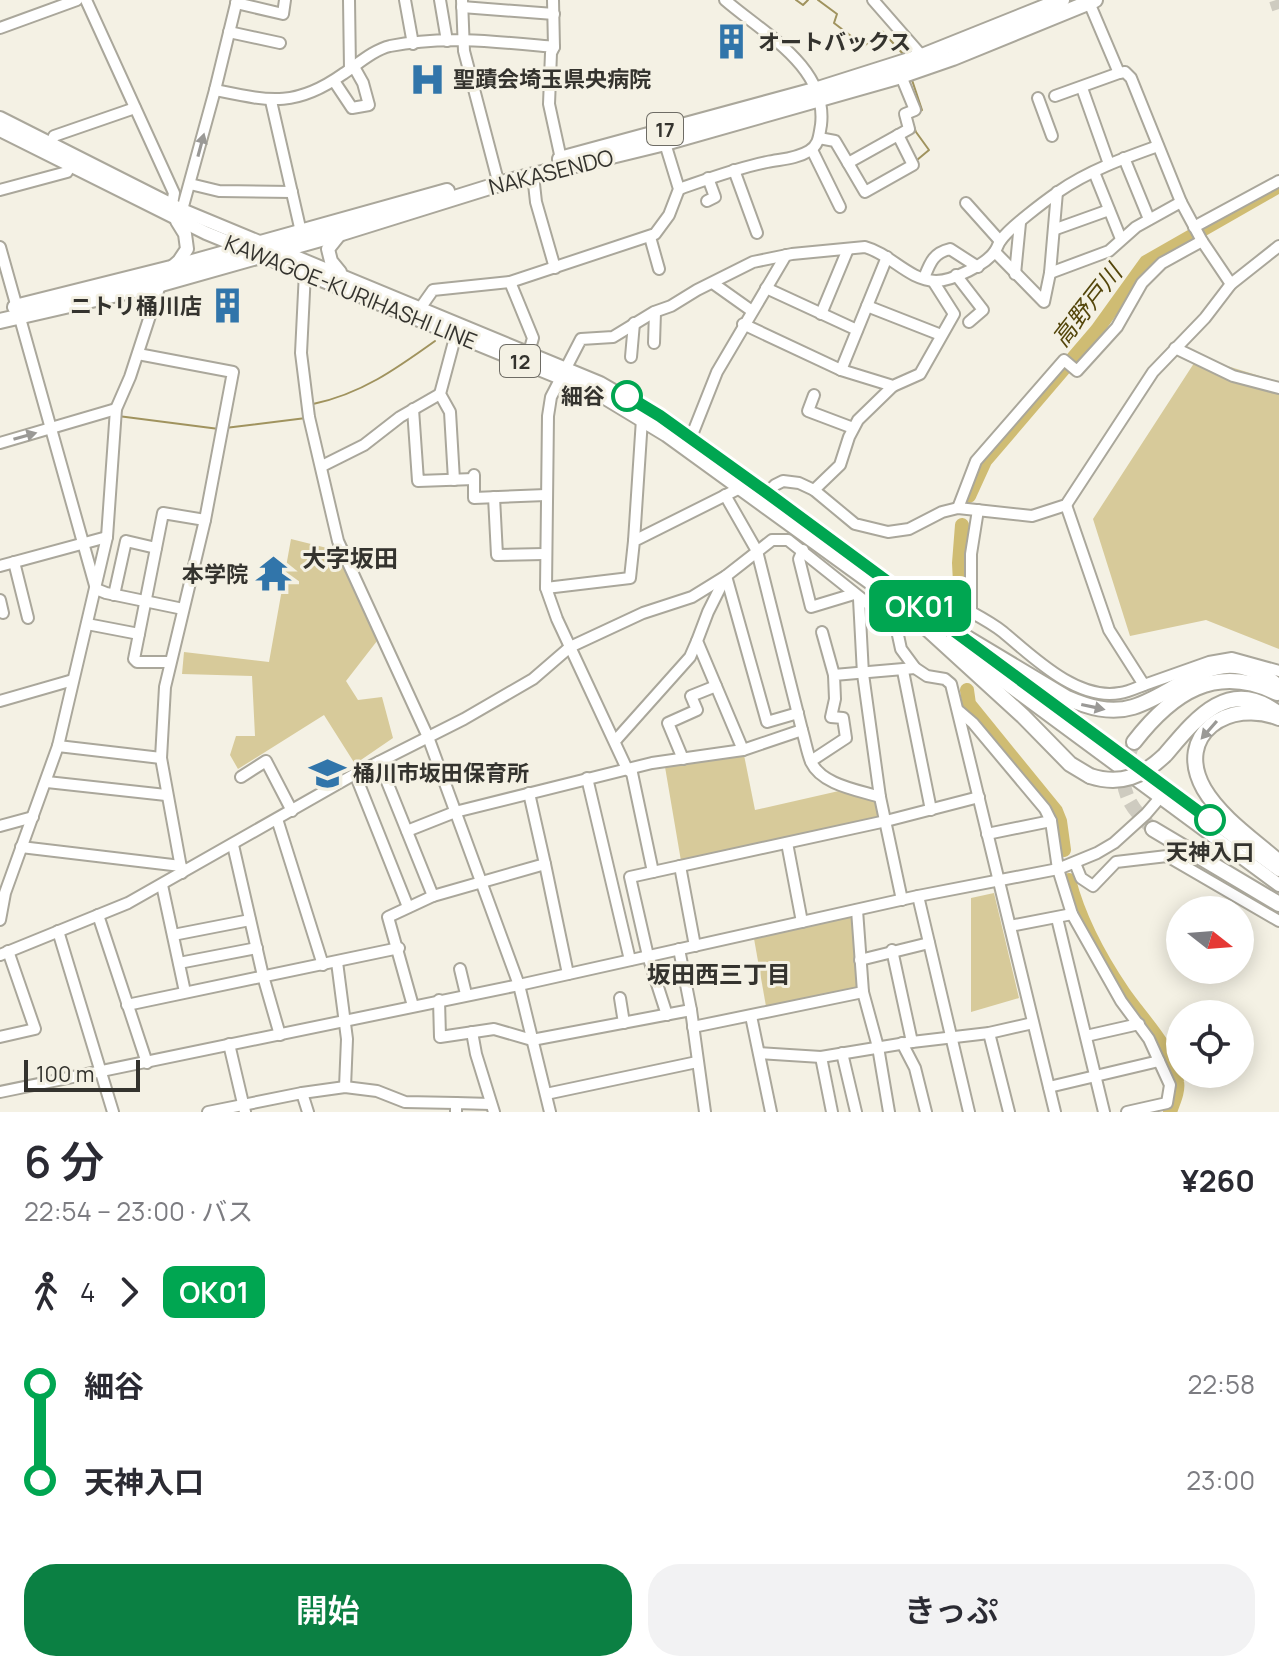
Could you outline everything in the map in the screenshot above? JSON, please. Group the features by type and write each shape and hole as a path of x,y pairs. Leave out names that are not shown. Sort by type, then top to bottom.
{"highway":[{"name":"NAKASENDO","path":"165,274 243,248 280,250 342,233 819,93 1062,0"},
{"name":"NAKASENDO","path":"819,93 901,76 1090,1"},
{"name":"NAKASENDO","path":"0,311 18,311 262,249 301,232 561,159 663,137"},
{"name":"NAKASENDO","path":"0,321 18,311"},
{"path":"907,610 1023,716 1070,764 1090,776 1114,781 1141,775 1165,755 1197,717 1224,701 1237,698 1253,700 1279,716"},
{"path":"952,629 1085,706 1102,709 1135,707 1189,676 1225,667 1259,674 1279,687"},
{"path":"1134,742 1163,709 1200,686 1214,682 1245,682 1279,695"},
{"path":"1279,716 1253,711 1227,715 1216,721 1200,740 1196,765 1199,778 1214,802 1279,862"},
{"path":"1153,829 1279,904"}],"main road":[{"name":"KAWAGOE-KURIHASHI LINE","path":"0,118 243,248"},
{"name":"KAWAGOE-KURIHASHI LINE","path":"0,130 262,249 305,272 456,334 637,402 907,610 1164,793 1279,870"},
{"path":"165,274 187,249 176,211"},
{"path":"342,233 331,243 329,255 345,276"},
{"name":"KAWAGOE-KURIHASHI LINE","path":"280,250 529,352 642,419 740,488 763,497 952,629 1279,885"}],"street":[{"path":"0,28 77,0"},
{"path":"86,0 174,193 176,211"},
{"path":"176,211 190,184 236,2 283,14 285,0"},
{"path":"334,81 352,108 369,105 363,83 352,68 349,0"},
{"path":"405,0 413,44"},
{"path":"440,0 447,41"},
{"path":"553,0 554,47 551,53 549,104 561,159"},
{"path":"679,189 734,170 799,156 812,150 819,138 822,114 819,93 797,59 726,0"},
{"path":"873,0 922,56"},
{"path":"1090,1 1119,73"},
{"path":"497,177 464,51 462,4 554,14"},
{"path":"229,32 280,43"},
{"path":"215,90 271,101 302,97 334,81 388,46 463,39 554,47"},
{"path":"1055,96 1119,73 1125,72 1131,78 1181,202 1231,284"},
{"path":"848,163 909,129 905,114 915,110 901,76"},
{"path":"1082,88 1109,164"},
{"path":"1038,98 1052,136"},
{"path":"271,101 301,232"},
{"path":"51,143 54,136 135,108"},
{"path":"819,138 835,141 865,192 913,165 898,135"},
{"path":"421,307 433,290 510,282 650,237 661,229 679,189 663,137"},
{"path":"653,872 632,773 627,769 570,647 546,588 548,416 551,397 581,339 613,337 634,323 753,262 786,255 865,247 887,257 903,270 928,279 956,275 978,267 1020,223 1057,192 1109,164 1158,146"},
{"path":"812,150 840,207"},
{"path":"1124,158 1149,219"},
{"path":"0,190 67,172 71,164"},
{"path":"734,170 757,233"},
{"path":"1094,172 1121,239"},
{"path":"533,175 536,202 555,268"},
{"path":"707,201 715,197 708,178"},
{"path":"1194,227 1279,181"},
{"path":"190,184 219,191 292,192"},
{"path":"966,203 1015,274 1044,302 1056,229 1057,192"},
{"path":"1050,273 1109,251 1149,219 1181,202"},
{"path":"1056,229 1109,210"},
{"path":"1015,274 1020,223"},
{"path":"650,237 659,269"},
{"path":"958,508 976,461 1064,360 1077,371 1117,327 1142,283 1162,263 1202,241"},
{"path":"763,497 775,485 791,481 806,485 855,524 877,531 909,529 942,512 958,508 1032,516 1066,505 1146,382 1205,318 1231,284 1279,246"},
{"path":"0,247 96,589"},
{"path":"821,314 848,249"},
{"path":"814,490 840,465 858,420 893,386 920,374 954,314 928,279 932,258 939,251 950,249 978,267"},
{"path":"690,440 717,372 786,255"},
{"path":"841,370 887,257"},
{"path":"305,272 301,353 309,417 338,541 428,737 519,985 550,1112"},
{"path":"0,920 5,893 58,746 96,589 107,537 116,409 165,274"},
{"path":"956,275 983,310 969,322"},
{"path":"510,282 533,338 529,352"},
{"path":"714,284 752,311"},
{"path":"766,288 857,330"},
{"path":"867,306 941,335"},
{"path":"654,343 655,312"},
{"path":"631,357 634,323"},
{"path":"743,324 841,370 893,386"},
{"path":"454,480 450,412 440,394 456,334"},
{"path":"1175,348 1233,376 1279,388"},
{"path":"138,354 233,372 205,520 169,662 161,725 166,795 181,869"},
{"path":"322,466 364,445 413,409 440,394"},
{"path":"814,395 808,411 853,428"},
{"path":"0,443 116,409"},
{"path":"413,409 418,481 474,476 474,498 546,495"},
{"path":"546,588 630,578 642,419"},
{"path":"634,541 740,488"},
{"path":"725,495 757,551 811,761 828,780 880,797"},
{"path":"494,497 497,555 544,554"},
{"path":"1066,505 1109,630 1144,685"},
{"path":"978,510 971,554 971,612 1002,631 1033,660 1083,689 1120,693 1209,662 1232,658 1279,671"},
{"path":"169,662 137,662 134,659 163,513 205,520"},
{"path":"0,566 107,537"},
{"path":"0,1037 35,1029 4,953 128,903 162,885 181,869 233,845 355,774 533,679 570,647 643,613 692,597 726,576 772,540 788,540 896,626 901,649 915,668 927,676 945,679 951,684 1055,1112"},
{"path":"114,595 126,541 156,548"},
{"path":"803,550 799,559 811,607 857,596"},
{"path":"14,562 28,618"},
{"path":"615,741 690,657 726,576"},
{"path":"726,576 767,722 798,713"},
{"path":"96,589 183,609"},
{"path":"857,596 863,674 880,797 902,900"},
{"path":"0,600 3,613"},
{"path":"87,624 139,634"},
{"path":"811,761 846,738 843,718 831,717 835,699 834,675 822,632"},
{"path":"697,641 743,750"},
{"path":"834,675 915,668"},
{"path":"903,671 931,810"},
{"path":"0,701 73,680"},
{"path":"683,759 668,723 697,710 691,696 716,686"},
{"path":"959,711 973,723 1045,809 1051,821 1058,869 1072,914 1115,992 1149,1039 1170,1085 1167,1103 1127,1112"},
{"path":"407,831 455,812 587,778 743,750 802,730"},
{"path":"58,746 161,758"},
{"path":"241,777 266,761 292,811"},
{"path":"379,762 433,896"},
{"path":"355,774 408,907"},
{"path":"587,778 630,960"},
{"path":"47,782 166,795"},
{"path":"529,793 568,974"},
{"path":"0,1092 519,985 918,896 1058,869 1114,843 1164,793"},
{"path":"667,1015 648,956 630,877 886,821 979,797"},
{"path":"0,826 33,817"},
{"path":"277,819 323,965"},
{"path":"987,834 1051,821"},
{"path":"787,843 802,922"},
{"path":"233,845 280,1035"},
{"path":"21,847 181,869"},
{"path":"1075,863 1081,878 1093,886 1116,862 1167,856 1279,921"},
{"path":"413,1006 388,917 433,896 545,864"},
{"path":"680,866 695,946"},
{"path":"162,885 185,992"},
{"path":"918,896 969,1112"},
{"path":"857,910 863,992 878,1047 889,1112"},
{"path":"1010,926 1072,914"},
{"path":"98,915 147,1063"},
{"path":"1057,918 1104,1112"},
{"path":"173,935 250,920"},
{"path":"58,931 113,1112"},
{"path":"860,960 929,943"},
{"path":"179,963 257,948"},
{"path":"127,1005 399,948"},
{"path":"679,949 705,1112"},
{"path":"892,950 907,1042 926,1112"},
{"path":"337,962 347,1039 345,1087"},
{"path":"460,969 466,994"},
{"path":"693,1027 863,992"},
{"path":"620,998 624,1023"},
{"path":"439,1000 440,1037 494,1029 532,1040 691,1010"},
{"path":"751,1016 771,1112"},
{"path":"759,1053 821,1057 907,1042 989,1033 1033,1023"},
{"path":"1086,1036 1139,1024"},
{"path":"211,1112 345,1087 377,1091 408,1107 493,1108 472,1032"},
{"path":"989,1033 1009,1112"},
{"path":"229,1044 243,1108"},
{"path":"842,1053 856,1112"},
{"path":"821,1057 832,1112"},
{"path":"1049,1087 1159,1061"},
{"path":"546,1094 697,1062"},
{"path":"302,1093 308,1112"}],"shaded area":[{"path":"1198,357 1279,382 1279,649 1206,620 1130,636 1093,519"},
{"path":"291,539 335,550 377,641 346,681 358,700 382,697 393,738 355,764 324,715 238,769 230,755 236,736 255,736 252,676 182,674 184,652 269,662"},
{"path":"743,750 755,810 852,788 880,797 886,821 681,861 664,761"},
{"path":"994,893 1019,998 971,1012 971,898"},
{"path":"857,910 863,992 767,1012 753,933"}],"waterway":[{"path":"796,0 803,5 808,0"},
{"path":"818,0 837,14 834,23 864,46 882,31 904,55"},
{"path":"912,80 920,111"},
{"path":"912,121 929,150 917,160"},
{"name":"高野戸川","path":"969,496 985,461 1097,330 1146,262 1279,186"},
{"path":"313,404 362,387 392,371 435,341"},
{"path":"118,416 219,429"},
{"path":"225,428 306,418"},
{"name":"高野戸川","path":"961,603 959,563 962,525"},
{"name":"高野戸川","path":"967,690 969,704 1056,811 1064,850"},
{"name":"高野戸川","path":"1069,880 1084,924 1098,952 1169,1057 1177,1086 1170,1112"}],"tunnel":[{"path":"1276,0 1279,9"},
{"path":"1134,742 1125,768 1125,790 1134,809 1153,829"}],"bus line":[{"name":"OK01","path":"627,396 766,492 1210,820"}],"place":[{"name":"オートバックス","path":"732,42"},
{"name":"聖蹟会埼玉県央病院","path":"427,79"},
{"name":"ニトリ桶川店","path":"228,306"},
{"name":"細谷","path":"627,396"},
{"name":"本学院","path":"274,574"},
{"name":"桶川市坂田保育所","path":"327,773"},
{"name":"天神入口","path":"1210,820"}],"district":[{"name":"大字坂田","path":"350,557"},
{"name":"坂田西三丁目","path":"719,973"}]}
